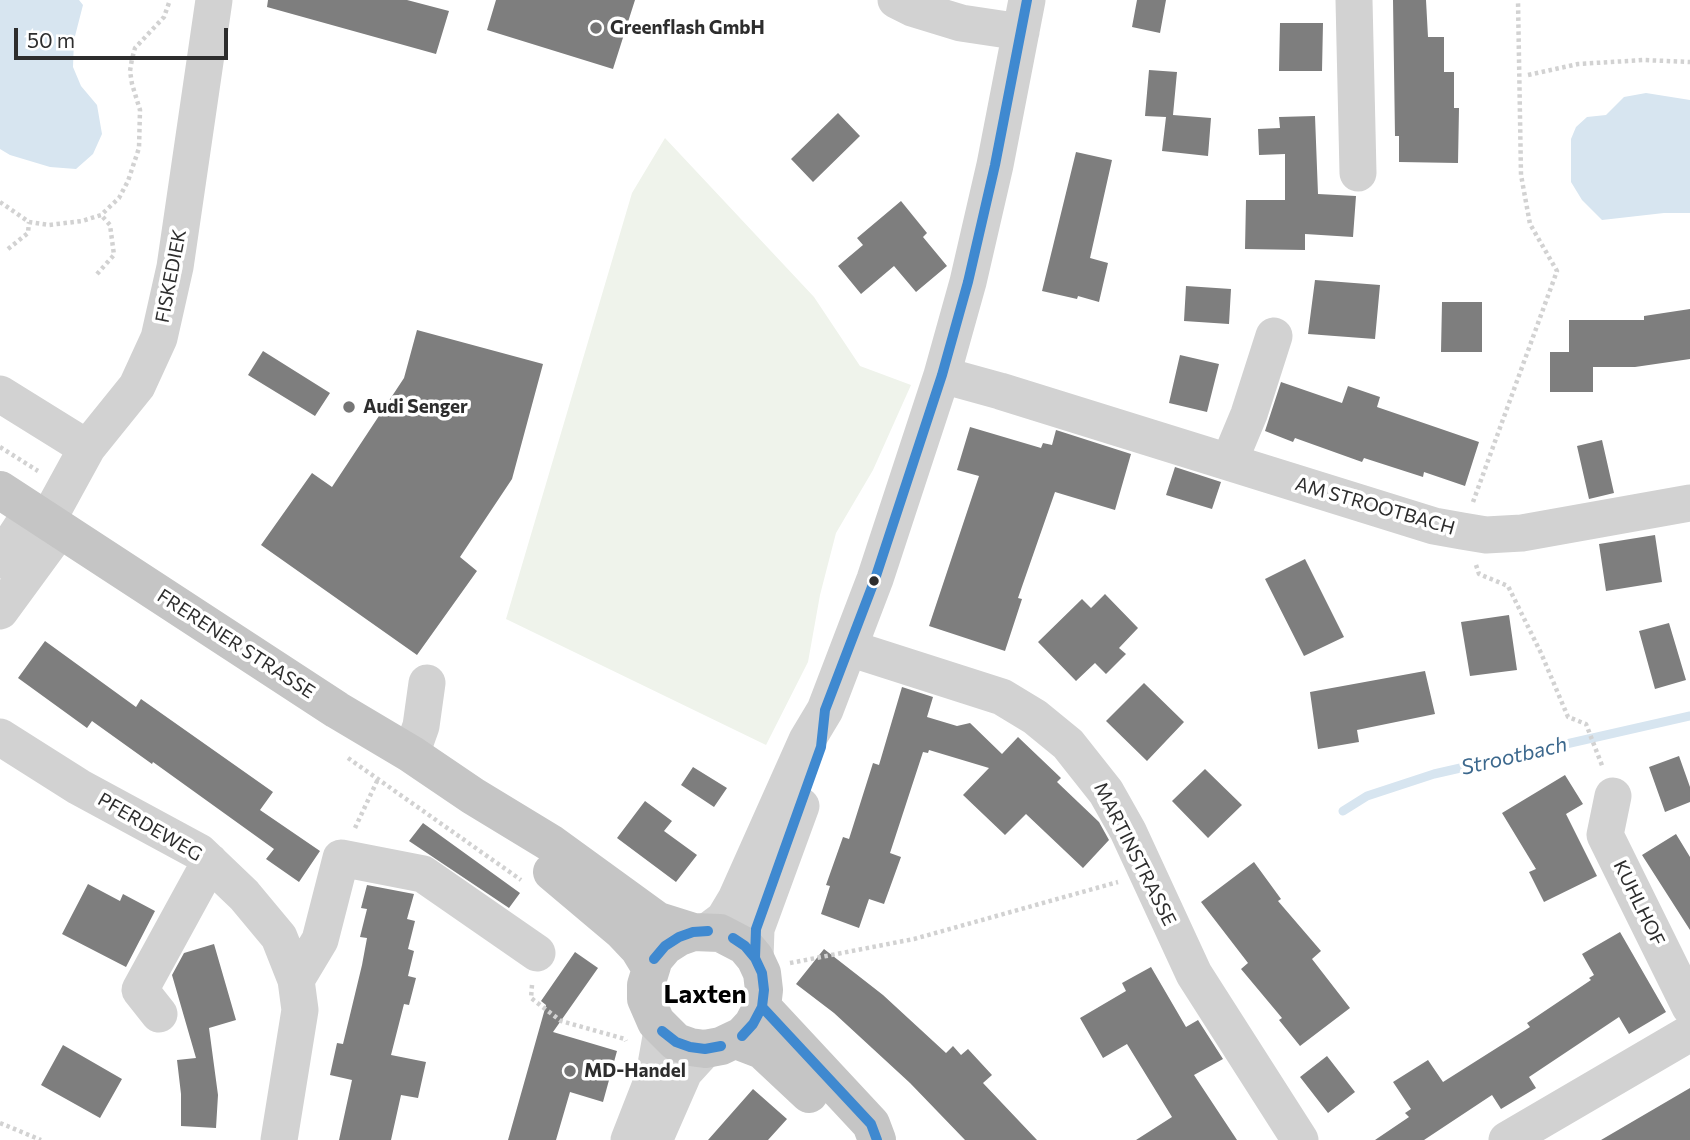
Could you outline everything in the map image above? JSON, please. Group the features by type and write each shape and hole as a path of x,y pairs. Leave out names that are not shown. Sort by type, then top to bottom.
{"main road":[{"name":"FRERENER STRASSE","path":"0,490 337,710 552,844 658,921 701,931"},
{"name":"FRERENER STRASSE","path":"472,796 510,835 622,931 639,949 650,967"},
{"path":"721,1044 753,1024 762,1007 763,982 755,958 745,946 733,938 701,931 680,937 665,946 650,967 646,999 650,1012 662,1031 676,1042 690,1047 721,1044 762,1050 822,1106 864,1140"},
{"path":"762,1007 872,1124 877,1140"}],"street":[{"name":"FISKEDIEK","path":"46,520 88,448 137,386 159,338 175,267 214,0"},
{"path":"701,931 724,919 736,899 807,740 825,710 849,648 875,579 942,375 968,282 995,165 1024,16 961,23 912,8 896,0"},
{"path":"1354,0 1358,173"},
{"path":"1228,462 1249,414 1274,336"},
{"name":"AM STROOTBACH","path":"942,375 1434,526 1462,531 1486,535 1521,533 1690,503"},
{"path":"0,394 88,448"},
{"path":"0,560 46,520"},
{"path":"0,611 46,520"},
{"name":"MARTINSTRASSE","path":"849,648 1002,697 1035,717 1068,744 1106,792 1128,831 1194,974 1300,1140"},
{"path":"403,749 421,726 428,683"},
{"path":"755,958 756,929 817,758 825,710"},
{"name":"PFERDEWEG","path":"0,737 79,787 199,852 244,895 279,937 296,980 300,1010 279,1140"},
{"name":"KUHLHOF","path":"1613,796 1605,835 1690,1007"},
{"path":"296,980 320,940 341,858 424,874 537,953"},
{"path":"159,1014 140,990 210,862"},
{"path":"629,1140 653,1076 662,1031"},
{"path":"1507,1140 1690,1033"},
{"path":"654,1140 684,1072 721,1044"}],"path":[{"path":"0,202 29,222 57,225 101,215 119,198 139,148 140,110 130,71 135,48 164,17 170,0"},
{"path":"1518,0 1521,175 1531,224 1557,271 1462,531 1479,574 1508,586 1568,716 1586,724 1600,759"},
{"path":"1528,75 1578,64 1644,60 1690,62"},
{"path":"97,274 114,255 110,225 101,215"},
{"path":"8,249 28,233 29,222"},
{"path":"341,858 403,749"},
{"path":"755,958 781,964 903,942 1147,874"},
{"path":"537,953 531,998 561,1021 625,1039 629,1048"},
{"path":"0,1123 41,1140"}],"shaded area":[{"path":"0,0 79,0 83,5 74,40 73,67 81,86 97,105 102,134 93,154 76,169 50,167 10,155 0,149"},
{"path":"1646,93 1690,100 1690,213 1602,220 1582,200 1571,182 1571,139 1576,127 1587,117 1606,115 1624,97"},
{"path":"665,138 814,297 860,366 911,385 873,470 836,533 820,595 808,662 766,745 506,619 632,193"}],"building":[{"path":"268,0 407,0 449,11 436,54 267,7"},
{"path":"496,0 635,0 613,69 487,30"},
{"path":"1137,0 1166,0 1160,33 1132,27"},
{"path":"1393,0 1426,0 1428,37 1444,37 1444,72 1454,72 1454,108 1459,108 1458,163 1399,162 1399,136 1395,136"},
{"path":"1280,23 1323,23 1322,71 1279,71"},
{"path":"1149,70 1177,72 1173,115 1211,118 1208,156 1162,151 1166,117 1145,116"},
{"path":"838,113 860,136 813,182 791,159"},
{"path":"1315,116 1318,194 1356,196 1353,237 1305,234 1305,250 1245,249 1246,200 1285,200 1285,154 1259,155 1258,129 1280,128 1279,117"},
{"path":"1076,152 1112,160 1090,258 1108,263 1099,302 1042,291"},
{"path":"901,201 927,233 923,237 947,266 916,292 894,266 861,294 838,266 863,245 857,238"},
{"path":"1315,280 1380,285 1375,339 1308,334"},
{"path":"1186,286 1231,289 1229,324 1184,321"},
{"path":"1442,302 1482,302 1482,352 1441,352"},
{"path":"1690,309 1690,359 1635,367 1593,367 1593,392 1550,392 1550,352 1569,352 1569,320 1644,320 1644,316"},
{"path":"417,330 543,364 512,479 460,557 477,571 417,655 261,545 312,473 332,487 404,378"},
{"path":"263,351 330,393 315,416 248,375"},
{"path":"1180,355 1219,364 1207,412 1169,403"},
{"path":"1281,382 1342,403 1348,386 1380,397 1377,407 1479,442 1465,486 1424,472 1423,477 1364,458 1362,462 1295,438 1293,442 1265,431"},
{"path":"970,427 1041,448 1043,443 1052,445 1056,430 1131,454 1115,510 1055,492 1018,598 1022,599 1005,651 929,626 979,476 957,470"},
{"path":"1602,440 1614,493 1589,499 1577,446"},
{"path":"1175,467 1221,482 1212,509 1166,495"},
{"path":"1655,535 1662,582 1606,591 1599,544"},
{"path":"1305,559 1344,637 1304,656 1265,579"},
{"path":"1105,594 1138,628 1119,648 1126,654 1106,674 1095,663 1076,681 1038,642 1082,599 1091,608"},
{"path":"1509,615 1517,670 1470,676 1461,622"},
{"path":"1669,623 1686,680 1655,689 1639,631"},
{"path":"45,641 136,707 141,699 273,792 260,810 320,851 299,882 266,859 274,849 92,721 87,728 18,678"},
{"path":"1425,671 1435,714 1357,730 1359,742 1318,749 1310,692"},
{"path":"1144,683 1184,722 1147,761 1106,721"},
{"path":"902,687 933,697 927,717 957,726 970,723 1002,754 1018,737 1061,778 1057,782 1099,822 1109,840 1083,868 1026,814 1005,835 963,795 989,768 929,750 928,753 923,752 890,853 901,857 884,904 869,899 859,928 821,914 830,886 826,885 843,837 849,839 873,763 879,765"},
{"path":"1679,756 1690,787 1690,802 1665,812 1649,767"},
{"path":"693,767 727,788 714,807 681,785"},
{"path":"1205,769 1242,805 1208,838 1172,801"},
{"path":"1565,775 1583,804 1566,814 1597,876 1544,902 1529,872 1536,869 1502,813"},
{"path":"645,801 672,821 664,831 697,855 676,882 617,838"},
{"path":"423,823 520,893 509,908 409,841"},
{"path":"1676,834 1690,857 1690,930 1642,855"},
{"path":"1254,862 1281,899 1278,901 1321,951 1312,959 1350,1008 1300,1046 1279,1020 1282,1018 1241,969 1248,963 1201,902"},
{"path":"88,884 120,901 123,894 155,911 126,967 62,934"},
{"path":"367,885 414,894 407,919 415,921 408,949 414,951 408,976 416,978 409,1005 404,1004 391,1055 426,1062 418,1098 401,1095 391,1140 339,1140 352,1080 330,1075 337,1043 343,1044 362,965 367,938 360,937 367,909 361,908"},
{"path":"1620,932 1666,1012 1629,1034 1619,1017 1529,1077 1536,1088 1501,1109 1492,1095 1424,1140 1375,1140 1409,1117 1405,1113 1411,1109 1393,1082 1428,1060 1443,1082 1530,1027 1527,1023 1591,980 1589,978 1594,975 1582,954"},
{"path":"214,944 236,1020 209,1028 218,1095 216,1128 181,1126 177,1060 196,1058 172,975 184,953"},
{"path":"824,949 883,995 946,1053 953,1046 961,1055 968,1049 992,1075 983,1083 1037,1140 965,1140 910,1083 834,1013 796,984"},
{"name":"MD-Handel","path":"575,952 598,968 553,1032 617,1051 603,1102 570,1092 556,1140 508,1140 546,1005 541,1001"},
{"path":"1151,967 1186,1027 1198,1020 1223,1059 1194,1075 1237,1140 1136,1140 1172,1117 1127,1044 1103,1058 1080,1018 1126,991 1122,983"},
{"path":"63,1045 122,1079 100,1118 41,1085"},
{"path":"1327,1056 1355,1092 1328,1113 1300,1077"},
{"path":"1690,1088 1690,1140 1601,1140"},
{"path":"753,1089 787,1119 768,1140 708,1140"}],"waterway":[{"name":"Strootbach","path":"1343,811 1367,796 1434,774 1690,716"}],"transit line":[{"path":"755,958 756,929 821,747 825,710 875,579 942,375 968,282 995,165 1027,0"},
{"path":"654,959 665,946 679,937 708,931"},
{"path":"733,938 745,946 755,958 762,973 764,990 762,1007 753,1024 742,1036"},
{"path":"762,1007 871,1124 877,1140"},
{"path":"662,1031 676,1042 690,1047 705,1049 721,1046"}],"place":[{"name":"Greenflash GmbH","path":"596,28"},
{"name":"Audi Senger","path":"349,407"},
{"name":"MD-Handel","path":"570,1071"}],"district":[{"name":"Laxten","path":"705,994"}]}
